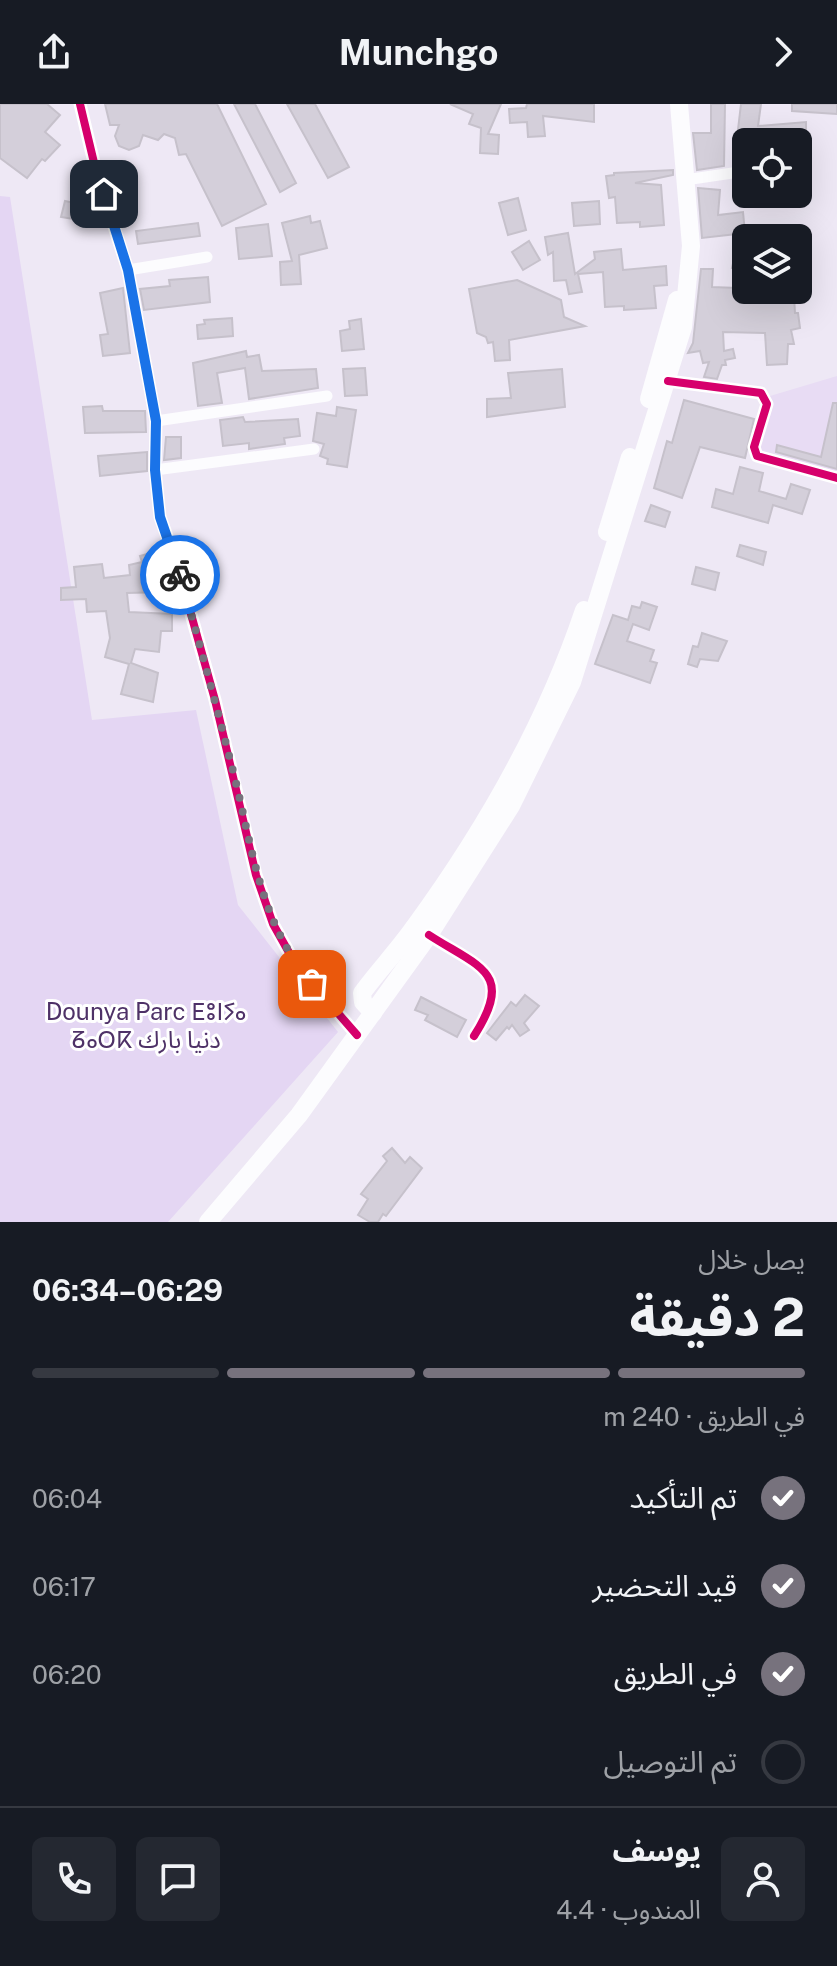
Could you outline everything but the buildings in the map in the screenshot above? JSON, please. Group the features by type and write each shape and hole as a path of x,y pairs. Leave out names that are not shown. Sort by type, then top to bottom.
{"main road":[{"path":"373,1013 363,1002 362,993 417,924 487,818 556,683 589,597 676,303 680,269 679,224 666,104"},
{"path":"208,1222 299,1115 429,935 511,806 559,712 584,651 683,327 690,284 691,246 679,104"}],"street":[{"path":"80,104 96,171 128,270 156,421 155,470 160,517 177,564 215,700 256,875 273,924 296,965 357,1035"},
{"path":"685,180 732,173"},
{"path":"128,270 207,257"},
{"path":"668,381 761,393 767,404 754,447 757,456 837,478"},
{"path":"156,421 327,396"},
{"path":"155,470 314,449"},
{"path":"429,935 479,968 491,982 492,1007 474,1036"}],"shaded area":[{"path":"837,376 837,473 754,454 770,396"}],"green space":[{"name":"Dounya Parc ⴹⵓⵏⵢⴰ ⵒⴰⵔⴽ دنيا بارك","path":"0,196 10,197 92,720 196,710 238,905 338,1032 168,1222 0,1222"}],"cycle path":[{"path":"80,104 96,171 128,270 156,421 155,470 160,517 177,564 215,700 256,875 273,924 296,965 357,1035"},
{"path":"668,381 761,393 767,404 754,447 757,456 837,478"},
{"path":"429,935 476,965 486,974 491,985 486,1015 474,1036"}],"way so far":[{"path":"180,575 215,700 256,875 273,924 296,965 312,984"}],"route":[{"path":"104,194 128,270 156,421 155,470 160,517 180,575"}]}
